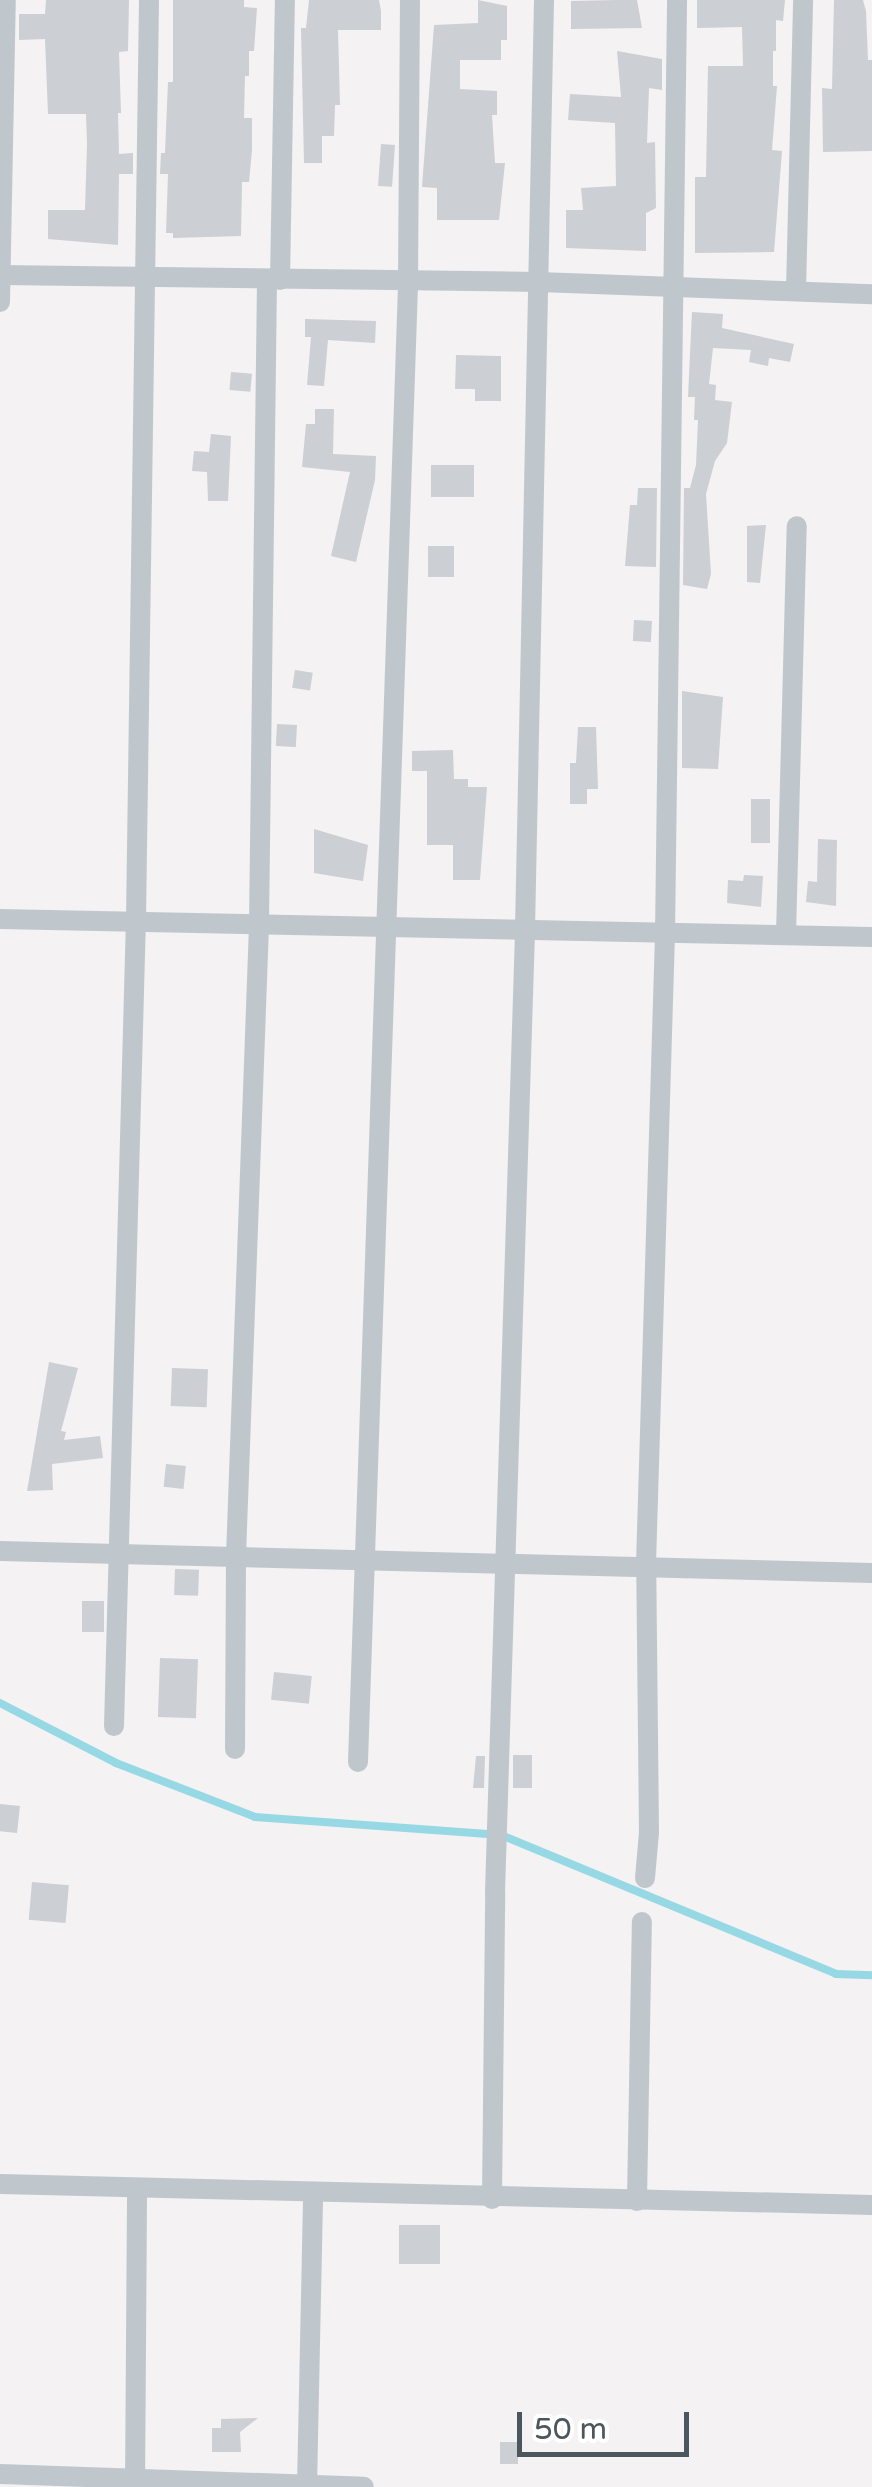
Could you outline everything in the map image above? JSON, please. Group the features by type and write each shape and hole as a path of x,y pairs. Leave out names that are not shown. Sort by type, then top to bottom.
{"street":[{"path":"0,302 6,0"},
{"path":"114,1726 115,1556 136,920 150,0"},
{"path":"236,1749 236,1556 259,925 273,280 285,0"},
{"path":"358,1762 408,283 410,0"},
{"path":"492,2199 503,1564 525,930 544,0"},
{"path":"645,1878 649,1832 646,1564 665,934 677,0"},
{"path":"796,291 802,0"},
{"path":"0,276 539,282 872,294"},
{"path":"786,935 796,526"},
{"path":"0,919 872,937"},
{"path":"0,1551 872,1572"},
{"path":"637,2201 642,1922"},
{"path":"0,2184 492,2199 872,2205"},
{"path":"135,2483 137,2188"},
{"path":"307,2484 313,2192"},
{"path":"0,2474 135,2483 364,2487"}],"building":[{"path":"46,0 129,0 128,51 119,52 118,113 119,154 133,153 133,174 119,174 118,245 48,239 48,210 85,210 87,144 86,114 48,114 45,39 19,40 19,14 45,14"},
{"path":"173,0 244,0 244,7 257,8 254,51 249,51 249,76 245,76 244,118 252,118 252,150 249,182 242,182 241,236 173,238 173,233 166,233 168,174 160,174 161,153 165,153 168,82 173,82"},
{"path":"309,0 379,0 381,11 381,30 338,30 340,105 335,105 334,136 322,136 322,163 304,163 301,28 306,28"},
{"path":"478,0 507,6 507,40 501,40 501,60 460,60 460,89 497,91 497,115 492,115 495,163 505,163 499,220 437,220 437,188 422,187 434,25 478,23"},
{"path":"637,0 642,28 571,29 571,1"},
{"path":"697,0 785,0 783,21 776,20 773,51 773,86 777,86 772,150 782,151 774,252 695,253 695,177 706,177 708,66 743,66 742,27 697,28"},
{"path":"834,0 863,0 866,11 868,60 872,60 872,151 823,152 822,88 832,89"},
{"path":"617,51 662,59 662,90 649,88 647,143 655,142 656,208 646,213 646,251 566,248 566,210 583,210 581,188 616,186 615,123 568,120 570,94 621,97"},
{"path":"381,144 395,145 392,187 378,186"},
{"path":"692,312 723,314 722,328 794,344 790,362 769,358 768,366 749,362 751,350 713,348 709,384 716,385 715,400 732,402 727,443 715,461 706,494 711,574 707,589 683,585 684,488 690,488 696,465 698,420 694,420 695,397 688,397"},
{"path":"305,319 376,321 375,343 328,340 324,386 307,385 311,337 305,337"},
{"path":"456,355 501,356 501,401 475,401 475,389 455,389"},
{"path":"231,372 252,374 250,392 229,390"},
{"path":"315,409 334,409 333,454 376,456 375,480 356,562 331,556 350,472 302,467 306,424 315,424"},
{"path":"211,434 231,436 228,501 208,501 207,472 192,471 194,451 209,452"},
{"path":"431,465 474,465 474,497 431,497"},
{"path":"638,488 657,488 656,567 625,566 630,505 637,505"},
{"path":"766,525 760,583 747,582 747,526"},
{"path":"428,546 454,546 454,577 428,577"},
{"path":"634,620 652,621 651,642 633,641"},
{"path":"295,670 313,673 310,691 292,688"},
{"path":"682,691 723,697 718,769 682,768"},
{"path":"277,724 297,725 296,747 276,746"},
{"path":"578,727 596,727 598,789 587,789 587,804 570,804 570,763 576,763"},
{"path":"453,750 454,779 468,779 468,787 487,787 480,880 453,880 453,845 427,845 427,771 412,771 412,751"},
{"path":"751,799 770,799 770,843 751,843"},
{"path":"314,829 368,845 363,881 314,873"},
{"path":"818,839 837,840 836,906 806,902 808,881 817,882"},
{"path":"744,875 763,876 761,907 727,903 728,880 743,881"},
{"path":"49,1362 78,1368 61,1431 66,1432 64,1440 100,1436 103,1458 52,1464 53,1490 27,1491"},
{"path":"172,1368 208,1369 207,1407 171,1406"},
{"path":"166,1464 186,1466 183,1489 164,1487"},
{"path":"175,1569 199,1570 198,1596 174,1595"},
{"path":"82,1601 104,1601 104,1632 82,1632"},
{"path":"160,1658 198,1659 196,1718 158,1717"},
{"path":"274,1672 312,1676 309,1704 271,1700"},
{"path":"513,1755 532,1755 532,1788 513,1788"},
{"path":"476,1756 485,1756 484,1788 473,1788"},
{"path":"0,1804 20,1806 17,1833 0,1831"},
{"path":"32,1882 69,1885 66,1923 29,1920"},
{"path":"399,2225 440,2225 440,2264 399,2264"},
{"path":"258,2418 240,2432 241,2452 212,2452 212,2428 221,2428 221,2419"},
{"path":"500,2442 518,2442 518,2464 500,2464"}],"waterway":[{"path":"0,1703 116,1763 255,1817 501,1835 836,1974 872,1975"}]}
